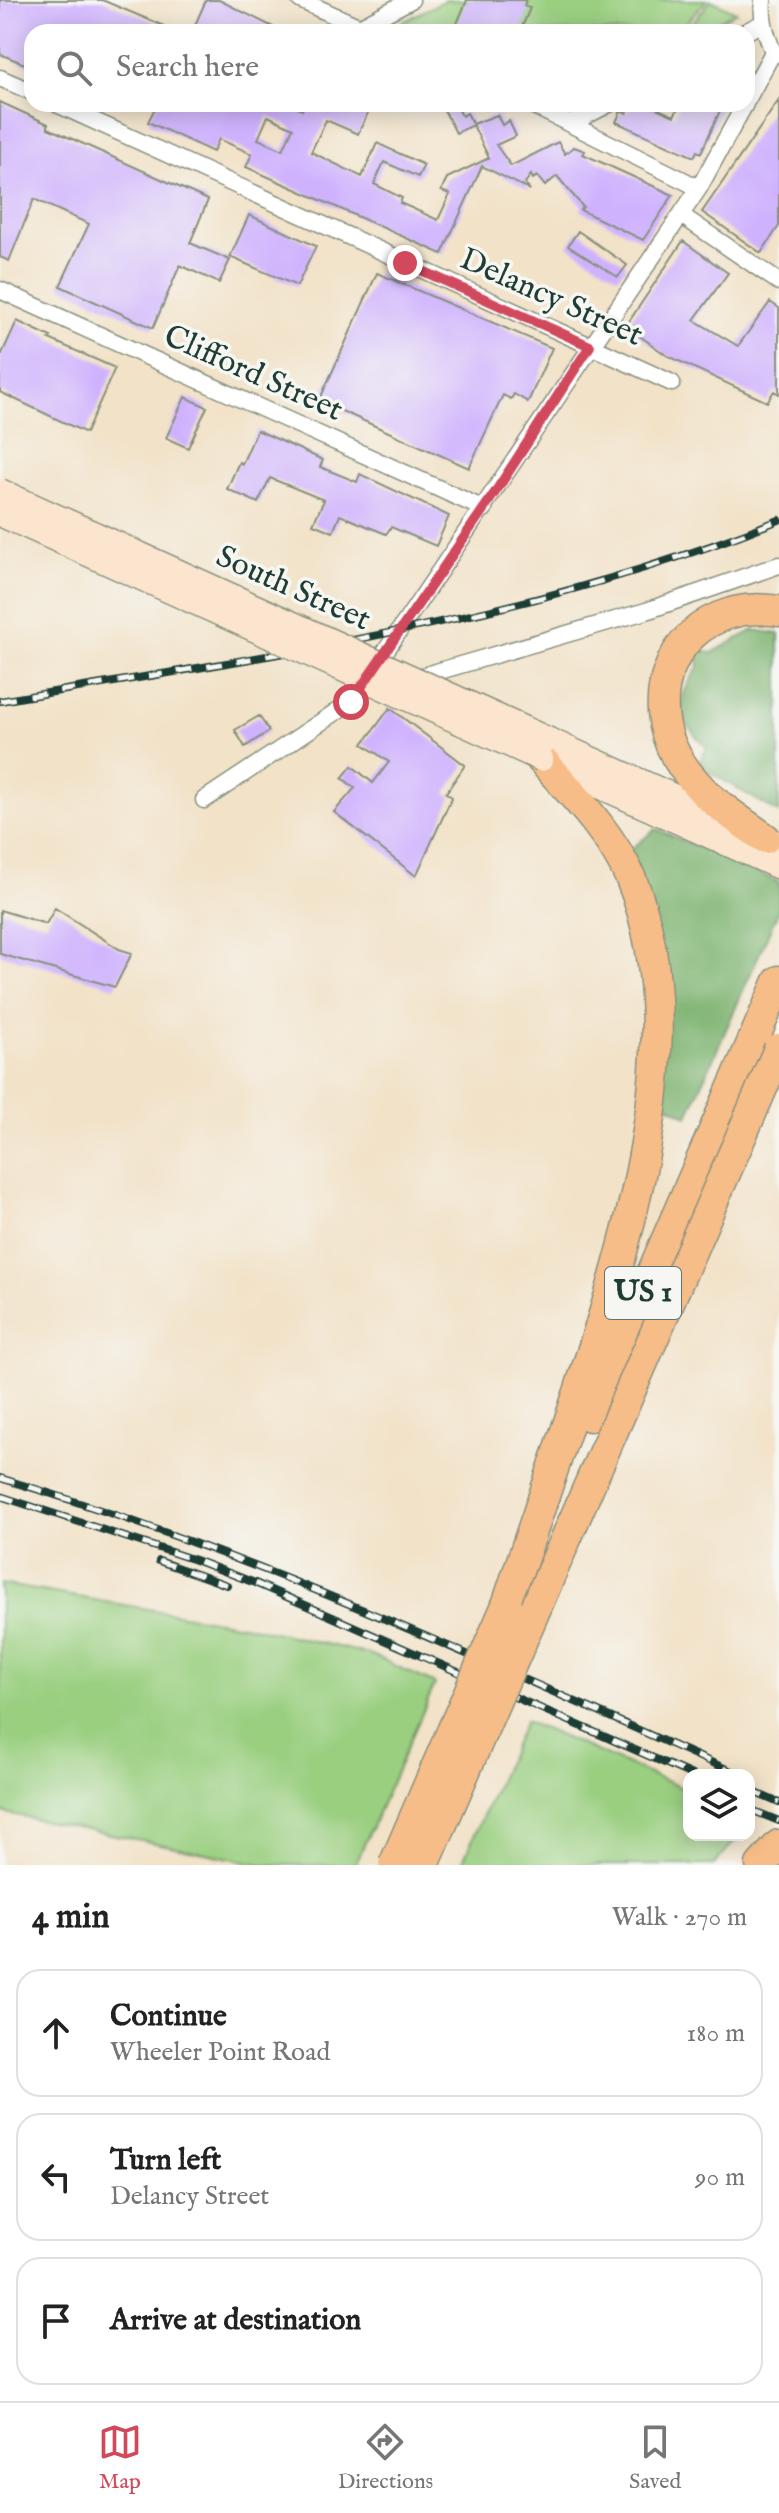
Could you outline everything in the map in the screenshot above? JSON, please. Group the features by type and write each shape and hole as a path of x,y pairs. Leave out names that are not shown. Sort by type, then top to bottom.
{"highway":[{"path":"772,841 714,803 693,781 675,753 661,707 669,665 681,645 694,632 730,613 753,609 779,611"},
{"path":"507,1605 603,1320 624,1248 645,1151 655,1048 649,940 630,877 545,749"},
{"name":"US 1","path":"394,1865 779,981"},
{"path":"424,1865 779,1049"},
{"path":"761,1865 779,1845"}],"main road":[{"name":"South Street","path":"0,491 545,749 779,867"},
{"name":"South Street","path":"0,514 545,749 772,841"}],"street":[{"path":"300,0 354,24"},
{"path":"373,24 411,0"},
{"path":"755,87 776,53 760,7"},
{"path":"0,78 24,88"},
{"name":"Delancy Street","path":"75,112 672,383"},
{"path":"548,112 699,188"},
{"path":"572,123 593,112"},
{"path":"351,702 699,188 741,112"},
{"path":"681,215 779,282"},
{"name":"Clifford Street","path":"0,290 484,509"},
{"path":"204,800 351,702 423,675 646,611 779,565"}],"green space":[{"path":"445,0 707,0 685,24 401,23"},
{"path":"711,0 736,12 714,24 692,24"},
{"path":"754,630 779,634 779,813 697,765 707,748 689,727 682,709 685,690 699,666 697,655 702,651 712,653"},
{"path":"656,829 779,882 779,909 688,1116 663,1103 631,849"},
{"path":"0,1584 248,1626 372,1655 435,1684 355,1865 265,1865 0,1812"},
{"path":"525,1721 683,1788 683,1841 735,1841 714,1865 461,1865"}],"building":[{"path":"0,0 102,0 159,24 24,24 24,64 0,54"},
{"path":"206,0 219,0 267,24 196,24"},
{"path":"467,0 526,0 524,6 530,8 523,24 457,24"},
{"path":"779,100 779,226 761,253 702,212"},
{"path":"0,102 48,124 48,128 208,200 190,243 230,260 219,283 180,265 153,328 60,286 89,224 34,199 9,261 0,257"},
{"path":"153,112 368,112 358,134 326,120 311,152 362,177 377,143 424,165 418,177 384,162 374,184 402,198 400,203 438,220 450,194 441,191 447,178 489,158 473,125 456,133 445,112 460,112 462,116 467,113 473,124 497,115 502,125 509,121 516,136 496,145 511,166 558,142 565,154 574,147 585,151 583,154 673,195 643,240 580,210 583,207 557,176 545,186 537,176 533,179 531,175 525,183 530,190 482,166 442,254 246,167 252,154 219,139 213,152 148,122","holes":["268,116 293,128 283,150 258,139"]},
{"path":"621,112 665,112 674,116 676,112 719,112 701,153 697,151 694,157 616,122"},
{"path":"249,215 316,246 297,286 230,257"},
{"path":"578,231 627,265 618,277 568,246"},
{"path":"683,241 728,273 694,320 738,346 770,302 779,308 779,394 774,391 767,402 666,355 626,326"},
{"path":"377,273 552,348 528,402 514,394 511,399 503,395 469,468 319,401"},
{"path":"17,321 115,368 86,433 0,392 0,358"},
{"path":"185,397 207,407 188,448 166,438"},
{"path":"257,430 323,460 320,467 357,482 360,474 449,516 436,546 391,527 386,534 340,515 333,532 313,524 324,500 270,478 258,503 227,489"},
{"path":"390,708 465,765 446,793 452,797 416,876 334,812 355,788 342,778 352,766 373,783 389,762 363,744"},
{"path":"259,716 269,731 245,747 235,730"},
{"path":"55,908 119,949 132,953 115,987 0,954 0,910 46,924"}],"railway":[{"path":"0,701 297,651 493,610 589,585 685,555 779,520"},
{"path":"0,1478 95,1508 282,1577 374,1614 726,1769"},
{"path":"0,1496 255,1583 683,1771"},
{"path":"159,1561 227,1585"},
{"path":"755,1793 779,1803"},
{"path":"755,1811 779,1821"}],"route":[{"path":"351,702 496,491 590,346 405,263"}]}
